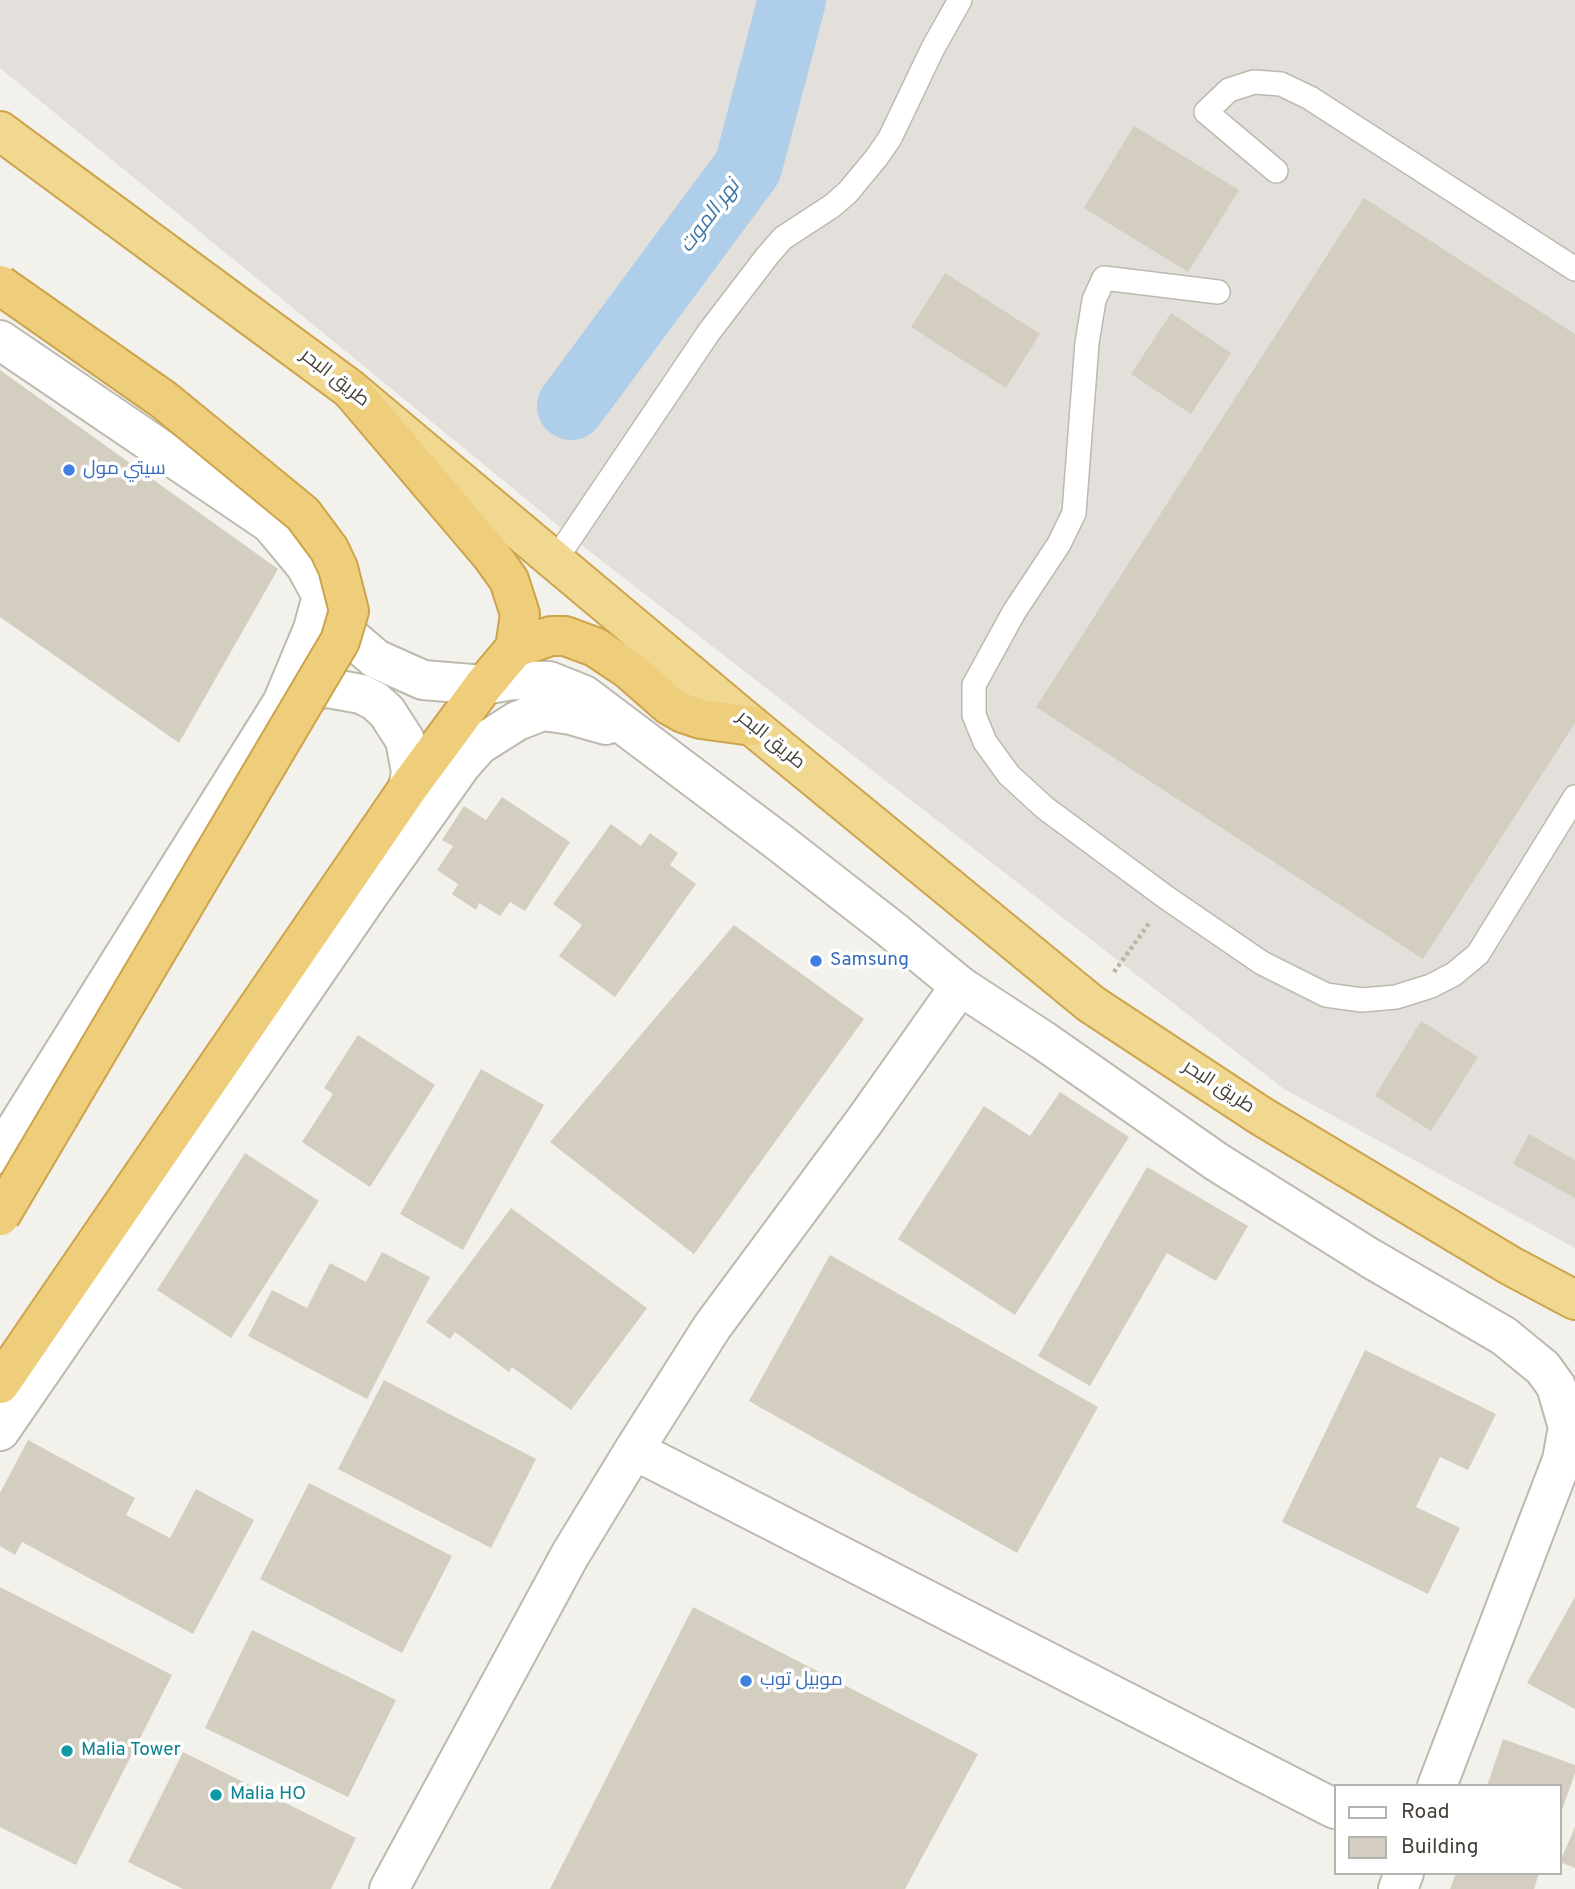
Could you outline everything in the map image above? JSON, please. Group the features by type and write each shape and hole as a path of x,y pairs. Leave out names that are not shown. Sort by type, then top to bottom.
{"highway":[{"name":"طريق البحر","path":"0,131 350,389 554,562 1091,1004 1261,1116 1511,1266 1575,1300"},
{"path":"0,285 164,400 303,514 330,549 345,589 349,611 340,641 0,1216"},
{"path":"0,1384 408,788 484,685 515,648 520,614 509,580 491,555 350,389"},
{"path":"515,648 551,636 565,636 595,647 628,669 682,713 701,719 752,726"}],"street":[{"path":"0,340 271,524 305,565 342,630 376,659 423,680 484,685 512,680 549,681 584,695 892,930 960,986 1274,1199 1504,1336 1543,1368 1556,1386 1568,1427 1562,1460 1438,1784"},
{"path":"0,1154 282,703 313,629 323,596"},
{"path":"282,703 297,695 328,688 361,694 375,701 387,712 405,740 411,772 408,788"},
{"path":"0,1431 370,892 462,764 479,745 507,727 543,711 572,715 636,733"},
{"path":"389,1889 570,1555 634,1450 712,1327 874,1109 960,986"},
{"path":"634,1450 1334,1808"}],"lane":[{"path":"554,562 709,332 768,255 783,237 832,206 848,192 877,157 890,138 933,48 960,0"},
{"path":"1276,171 1206,112 1229,90 1254,82 1268,83 1281,85 1310,98 1575,269"},
{"path":"1218,292 1104,278 1094,300 1087,343 1074,513 1059,544 1014,612 974,685 974,715 985,742 1009,775 1045,808 1167,898 1262,963 1326,995 1362,1000 1396,997 1443,980 1478,954 1575,797"}],"path":[{"path":"1091,1004 1167,898"}],"shaded area":[{"path":"0,0 1575,0 1575,1248 1284,1089 593,554 0,68"}],"building":[{"path":"1134,126 1239,190 1188,272 1084,208"},
{"path":"1364,198 1575,334 1575,723 1423,959 1036,707"},
{"path":"945,273 1040,334 1006,388 911,327"},
{"path":"1171,313 1231,353 1191,414 1131,374"},
{"name":"سيتي مول","path":"0,370 278,569 179,743 0,617"},
{"path":"502,797 570,842 525,911 510,902 500,916 479,903 476,910 452,894 458,884 437,870 453,846 442,840 464,806 486,820"},
{"path":"611,824 641,846 650,833 678,853 670,865 696,884 615,997 559,956 582,925 553,904"},
{"path":"734,925 864,1019 694,1254 550,1142"},
{"path":"1421,1021 1478,1057 1431,1131 1375,1096"},
{"path":"358,1035 435,1085 370,1187 302,1142 333,1094 324,1088"},
{"path":"481,1069 544,1105 463,1250 400,1214"},
{"path":"1060,1092 1129,1137 1015,1315 898,1239 984,1106 1030,1136"},
{"path":"1529,1134 1575,1160 1575,1198 1513,1164"},
{"path":"245,1153 319,1201 231,1338 157,1290"},
{"path":"1147,1167 1248,1226 1216,1281 1167,1253 1090,1386 1038,1356"},
{"path":"511,1208 647,1308 571,1410 512,1367 509,1372 455,1332 450,1339 426,1322"},
{"path":"382,1252 430,1277 367,1399 248,1336 272,1290 307,1308 330,1263 366,1282"},
{"path":"830,1255 1098,1407 1017,1553 749,1401"},
{"path":"1365,1350 1496,1414 1468,1470 1440,1457 1416,1507 1460,1528 1428,1594 1282,1522"},
{"path":"384,1380 536,1459 491,1548 338,1469"},
{"path":"28,1440 135,1498 126,1515 170,1538 196,1489 254,1520 193,1634 22,1542 15,1555 0,1546 0,1493"},
{"path":"309,1483 452,1556 402,1653 260,1579"},
{"name":"Malia Tower","path":"0,1587 172,1675 76,1865 0,1827"},
{"path":"1575,1597 1575,1709 1527,1683"},
{"name":"موبيل توب","path":"693,1607 978,1754 905,1889 550,1889"},
{"path":"252,1630 396,1700 348,1797 205,1728"},
{"path":"1503,1739 1575,1765 1575,1773 1561,1813 1561,1784 1488,1784"},
{"name":"Malia HO","path":"183,1752 356,1838 331,1889 183,1889 128,1862"},
{"path":"1575,1827 1575,1868 1561,1862"},
{"path":"1455,1875 1538,1875 1534,1889 1450,1889"}],"waterway":[{"name":"نهر الموت","path":"571,406 748,167 792,0"}],"place":[{"name":"سيتي مول","path":"69,470"},
{"name":"Samsung","path":"816,961"},
{"name":"موبيل توب","path":"746,1681"},
{"name":"Malia Tower","path":"67,1751"},
{"name":"Malia HO","path":"216,1795"}]}
